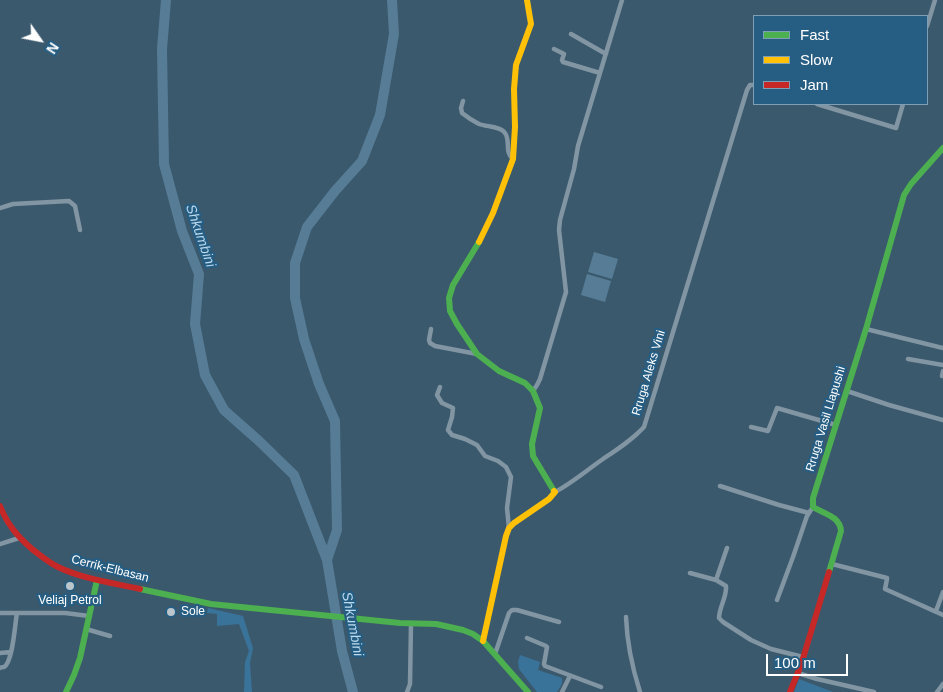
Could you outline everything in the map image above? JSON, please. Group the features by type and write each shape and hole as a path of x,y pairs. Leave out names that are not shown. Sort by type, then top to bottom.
{"street":[{"path":"527,0 531,24 516,65 513,159 494,213 453,285 449,298 450,311 477,354 500,370 525,383 533,391 540,408 532,444 533,456 555,492"},
{"path":"533,391 540,379 566,292 559,225 578,146 622,0"},
{"path":"928,23 935,0"},
{"path":"571,34 606,54"},
{"path":"554,49 564,54 563,62 600,73"},
{"name":"Rruga Aleks Vini","path":"509,528 514,522 549,499 555,492 626,444 644,427 747,90 750,85 753,85"},
{"path":"463,101 462,113 479,124 505,132 508,154 513,159"},
{"path":"820,105 896,128 903,105"},
{"name":"Rruga Vasil Llapushi","path":"811,510 904,195 910,184 943,148"},
{"path":"0,208 13,204 69,201 75,206 80,230"},
{"path":"431,329 429,340 435,346 477,354"},
{"path":"866,329 943,348"},
{"path":"908,359 943,365"},
{"path":"440,388 437,395 442,403 453,408 448,430 452,435 477,445 485,456 498,461 506,467 511,477 507,508 509,528 483,641"},
{"path":"847,391 943,420"},
{"path":"751,426 768,431 777,408 836,426"},
{"path":"720,486 779,505 811,510 835,519 841,526 832,564 798,673 790,692"},
{"name":"Cerrik-Elbasan","path":"0,506 4,516 19,538 30,548 56,566 80,576 211,604 411,623"},
{"path":"777,600 811,510"},
{"path":"0,544 19,538"},
{"path":"716,580 727,548"},
{"path":"832,564 886,578 888,579 886,589 943,615"},
{"path":"690,573 716,580 726,586 719,614 719,618 723,622 751,640 771,649 803,657"},
{"path":"66,692 80,658 97,580"},
{"path":"936,611 943,592"},
{"path":"495,654 512,610 559,622"},
{"path":"0,613 65,613 89,616"},
{"path":"0,668 6,664 11,652 17,613"},
{"path":"626,617 627,642 640,692"},
{"path":"407,692 410,684 411,623 436,624 474,634 483,641 528,692"},
{"path":"86,629 110,636"},
{"path":"527,638 546,646 545,666 601,687"},
{"path":"0,653 11,652"},
{"path":"798,673 874,692"},
{"path":"562,692 570,676"},
{"path":"937,692 943,684"}],"shaded area":[{"path":"594,252 618,259 612,279 588,272"},
{"path":"587,274 611,281 605,302 581,295"},
{"path":"208,608 243,616 253,648 250,663 252,692 244,692 245,662 249,651 239,624 217,626 217,614 207,613"},
{"path":"520,655 540,662 538,670 562,678 562,684 557,692 537,692 519,669"},
{"path":"799,679 833,692 794,692"}],"waterway":[{"name":"Shkumbini","path":"166,0 162,49 164,164 182,231 199,274 195,324 205,375 224,410 294,475 327,560 342,651 353,692"},
{"name":"Shkumbini","path":"327,560 337,530 335,421 319,384 304,339 295,298 295,263 307,227 335,191 362,161 380,115 394,34 392,0"}],"traffic: fast":[{"path":"829,572 841,531 840,526 831,516 813,507 813,498 866,329 904,195 911,184 943,148"},
{"path":"479,242 453,285 449,298 450,311 477,354 499,371 525,383 533,391 540,408 532,444 533,456 554,491"},
{"path":"66,692 80,658 97,580"},
{"path":"140,589 211,604 400,623 436,624 463,630 483,641 528,692"}],"traffic: slow":[{"path":"479,242 493,213 513,159 516,65 531,24 527,0"},
{"path":"483,641 509,528 549,499 554,491"}],"traffic: jam":[{"path":"0,506 9,524 17,534 32,549 54,565 88,578 140,589"},
{"path":"790,692 801,665 829,572"}],"place":[{"name":"Veliaj Petrol","path":"70,586"},
{"name":"Sole","path":"171,612"}]}
